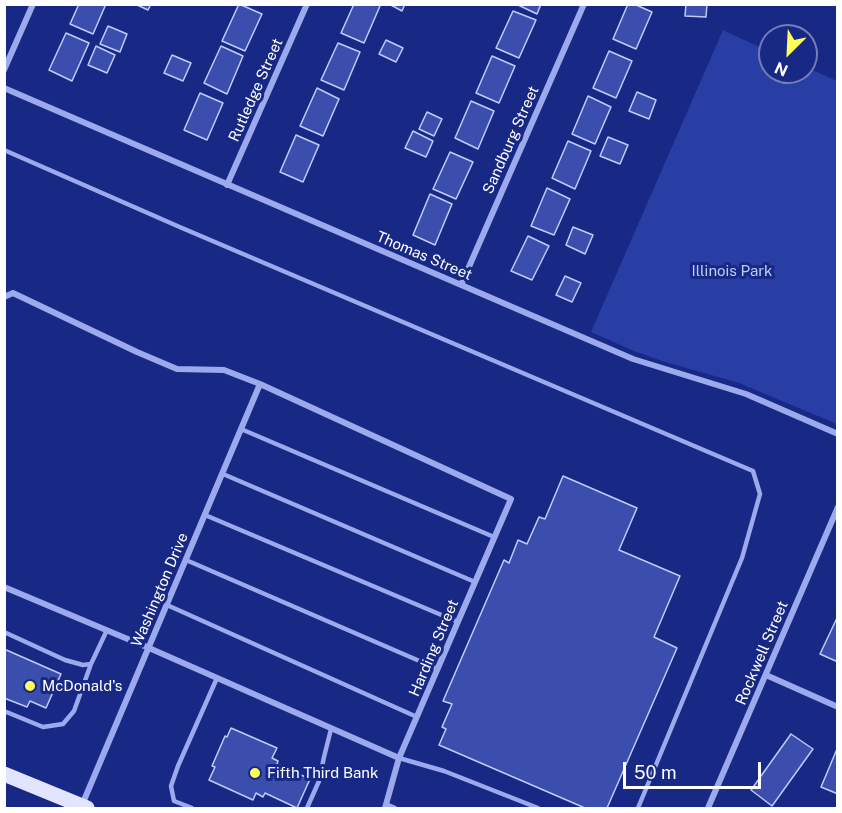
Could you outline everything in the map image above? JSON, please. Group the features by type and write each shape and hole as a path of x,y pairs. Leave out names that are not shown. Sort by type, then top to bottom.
{"main road":[{"path":"4,774 83,808"}],"street":[{"path":"4,70 33,4"},
{"name":"Rutledge Street","path":"227,185 307,4"},
{"name":"Sandburg Street","path":"461,285 584,4"},
{"name":"Thomas Street","path":"4,88 633,359 746,394 837,434"},
{"path":"4,297 13,293 177,369 224,370 261,384"},
{"name":"Washington Drive","path":"83,808 148,648 261,384"},
{"name":"Harding Street","path":"261,384 511,499 399,758 386,806"},
{"name":"Rockwell Street","path":"708,808 837,507"},
{"path":"4,587 399,758"},
{"path":"766,675 837,707"}],"lane":[{"path":"4,150 753,471 760,494 742,558 638,808"},
{"path":"242,429 494,537"},
{"path":"223,474 475,582"},
{"path":"205,515 458,622"},
{"path":"186,560 438,669"},
{"path":"167,605 417,717"},
{"path":"4,711 43,727 63,724 74,711 91,664 107,630"},
{"path":"4,632 65,660 83,665 91,664"},
{"path":"192,808 174,801 171,786 217,678"},
{"path":"307,808 319,781 331,729"},
{"path":"399,758 444,771 538,808"},
{"path":"386,806 395,808"}],"green space":[{"name":"Illinois Park","path":"723,30 758,46 758,84 818,84 818,72 837,81 837,424 739,383 662,361 591,332"}],"building":[{"path":"79,4 106,4 93,34 70,24"},
{"path":"135,4 151,4 148,10"},
{"path":"239,4 262,14 245,51 222,41"},
{"path":"354,4 380,6 364,43 341,33"},
{"path":"389,4 405,4 402,11"},
{"path":"516,4 541,4 537,14"},
{"path":"628,4 634,4 652,12 636,49 613,39"},
{"path":"686,4 707,4 706,17 685,16"},
{"path":"513,11 536,20 519,58 496,48"},
{"path":"108,26 127,34 120,52 100,44"},
{"path":"66,33 89,43 72,81 49,70"},
{"path":"386,40 403,48 396,62 379,54"},
{"path":"338,43 360,52 344,90 321,80"},
{"path":"96,46 115,55 107,73 88,65"},
{"path":"221,46 243,56 227,94 204,83"},
{"path":"609,51 632,61 616,98 593,88"},
{"path":"172,55 191,63 183,81 164,73"},
{"path":"492,56 515,66 499,103 476,93"},
{"path":"317,88 339,99 323,136 300,126"},
{"path":"637,92 656,100 649,119 629,111"},
{"path":"200,93 223,103 207,140 184,130"},
{"path":"588,96 611,107 595,144 572,134"},
{"path":"471,101 494,111 478,149 455,138"},
{"path":"427,112 442,119 434,136 419,129"},
{"path":"413,131 433,141 426,157 405,148"},
{"path":"296,135 319,145 303,182 280,172"},
{"path":"608,137 628,145 620,164 600,156"},
{"path":"568,141 591,151 575,189 552,178"},
{"path":"450,152 473,162 456,199 433,189"},
{"path":"547,188 570,199 554,235 531,226"},
{"path":"430,194 452,204 435,245 413,235"},
{"path":"573,227 593,235 585,254 566,245"},
{"path":"528,236 549,246 532,280 511,271"},
{"path":"565,276 581,283 572,302 556,295"},
{"path":"563,476 637,508 619,550 680,576 654,637 677,648 607,808 585,808 439,745 446,729 442,727 452,704 443,701 504,560 509,563 518,540 527,544 539,517 545,519"},
{"path":"838,618 838,662 820,654"},
{"name":"McDonald's","path":"4,649 61,674 46,708 30,701 27,707 4,698"},
{"name":"Fifth Third Bank","path":"231,728 277,748 272,758 278,761 277,764 310,779 297,808 265,793 263,797 256,793 253,800 209,780 215,767 212,766"},
{"path":"791,734 813,749 772,806 751,790"},
{"path":"838,749 838,794 821,787"}],"place":[{"name":"McDonald's","path":"30,686"},
{"name":"Fifth Third Bank","path":"255,773"}]}
